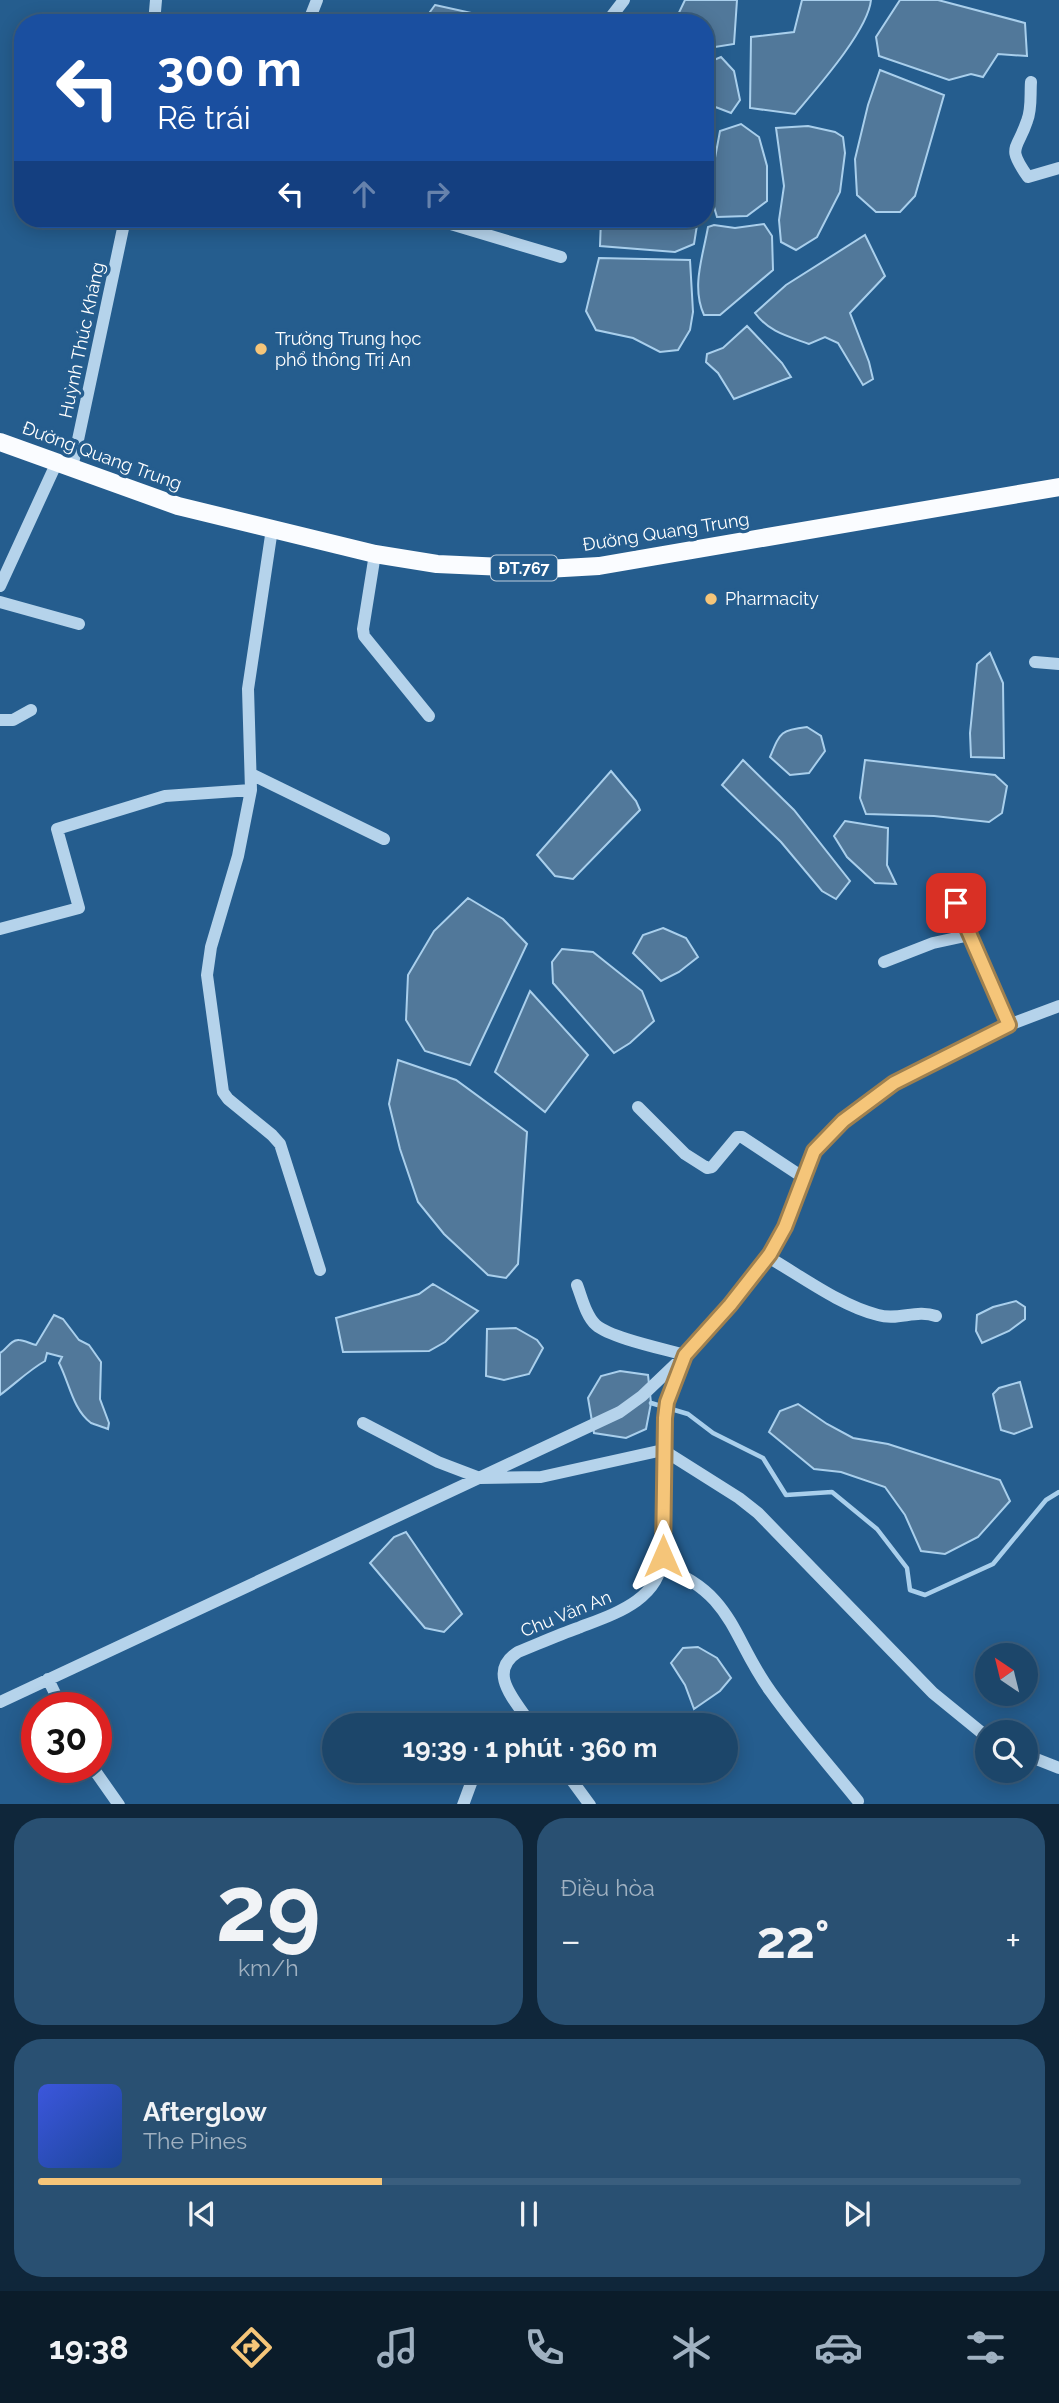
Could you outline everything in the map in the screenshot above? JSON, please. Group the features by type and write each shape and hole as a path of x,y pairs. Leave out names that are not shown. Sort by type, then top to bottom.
{"main road":[{"name":"Đường Quang Trung","path":"0,442 178,506 375,554 438,564 571,569 626,562 1059,487"}],"street":[{"path":"613,14 624,0"},
{"path":"1031,82 1029,116 1014,148 1016,158 1028,177 1059,168"},
{"name":"Huỳnh Thúc Kháng","path":"0,586 64,465 123,228"},
{"path":"464,228 561,257"},
{"path":"272,529 248,689 251,790 238,856 211,947 207,975 220,1085 228,1099 280,1144 320,1270"},
{"path":"375,554 364,636 429,716"},
{"path":"0,601 79,624"},
{"path":"1035,662 1059,664"},
{"path":"0,720 13,720 31,710"},
{"path":"251,774 384,839"},
{"path":"0,929 79,908 57,829 165,796 251,790"},
{"path":"956,903 1009,1025"},
{"path":"884,962 933,943 970,935"},
{"path":"0,1702 620,1412 642,1396 685,1355 768,1257 785,1227 814,1151 843,1121 894,1083 1009,1025 1059,1006"},
{"path":"638,1107 685,1154 707,1168 712,1167 737,1137 804,1178"},
{"path":"768,1257 862,1310 881,1316 898,1317 924,1312 936,1316"},
{"path":"577,1285 587,1312 596,1325 612,1333 685,1355"},
{"path":"685,1355 667,1402 665,1418 662,1567 682,1574 719,1603 765,1684 858,1801"},
{"path":"363,1423 438,1462 480,1478 541,1477 663,1450 758,1513 933,1693 975,1727"},
{"name":"Chu Văn An","path":"524,1713 505,1684 502,1672 504,1663 518,1652 621,1612 647,1592 662,1567"},
{"path":"48,1679 54,1692"},
{"path":"1038,1760 1059,1768"},
{"path":"104,1783 119,1804"},
{"path":"463,1804 471,1783"},
{"path":"574,1783 590,1804"}],"water":[{"path":"685,0 737,0 734,44 714,47 714,14 678,14"},
{"path":"802,0 871,0 868,13 851,43 795,114 750,108 751,37 794,32"},
{"path":"900,0 938,0 1025,23 1027,56 998,54 983,77 971,74 949,80 879,56 876,37"},
{"path":"435,5 476,14 428,14"},
{"path":"721,57 734,71 740,100 731,113 714,106 714,60"},
{"path":"880,70 944,95 915,196 900,212 876,212 857,195 855,159"},
{"path":"741,124 759,137 767,166 767,201 747,216 717,217 714,207 714,163 720,131"},
{"path":"808,126 835,132 843,137 845,153 840,192 817,237 796,250 781,242 779,220 784,186 776,128"},
{"path":"764,224 772,236 773,270 720,315 704,315 698,294 698,282 708,228 714,228 714,225 735,228"},
{"path":"601,228 697,228 694,244 675,252 600,246"},
{"path":"865,235 885,276 850,313 873,379 863,385 838,343 825,337 809,344 772,329 755,313 786,285"},
{"path":"599,258 690,260 693,312 690,330 678,350 660,352 633,338 596,330 586,311"},
{"path":"747,326 782,363 791,377 734,399 718,373 706,362 707,354 723,348"},
{"path":"990,653 1003,683 1004,758 971,757 970,733 977,664"},
{"path":"807,727 821,736 825,751 809,773 790,775 770,757 782,734"},
{"path":"743,760 794,810 850,881 836,899 822,891 781,842 722,785"},
{"path":"865,760 995,775 1007,786 1002,813 989,822 934,816 866,814 860,798"},
{"path":"611,771 636,801 640,810 573,879 555,876 537,855"},
{"path":"845,821 888,828 887,865 896,884 875,883 847,857 834,836"},
{"path":"468,898 503,919 527,944 470,1065 425,1051 406,1020 408,975 434,931"},
{"path":"663,928 686,938 698,957 679,972 661,981 633,953 643,935"},
{"path":"562,949 593,952 642,991 654,1021 630,1043 614,1053 553,983 552,962"},
{"path":"530,991 588,1055 545,1112 495,1072"},
{"path":"398,1060 456,1080 527,1132 518,1264 506,1278 488,1275 444,1234 418,1202 400,1149 389,1104"},
{"path":"433,1284 478,1311 445,1342 429,1351 343,1352 336,1318 419,1294"},
{"path":"1016,1301 1025,1307 1025,1319 1009,1331 982,1343 976,1331 977,1315 993,1307"},
{"path":"54,1315 63,1319 79,1340 89,1345 101,1362 100,1399 109,1423 108,1429 91,1423 80,1411 59,1363 62,1357 47,1353 45,1361 0,1395 0,1353 16,1340 36,1345"},
{"path":"516,1328 537,1340 543,1348 529,1374 504,1380 486,1376 487,1329"},
{"path":"620,1371 648,1375 651,1403 646,1429 626,1438 594,1433 588,1398 601,1376"},
{"path":"1020,1382 1032,1427 1014,1434 1001,1430 993,1394 999,1388"},
{"path":"798,1404 853,1438 888,1444 1000,1480 1010,1501 978,1537 945,1554 921,1551 905,1515 885,1487 841,1472 814,1469 769,1432 780,1411"},
{"path":"406,1532 462,1614 444,1632 425,1628 370,1563 394,1537"},
{"path":"698,1647 717,1658 731,1678 720,1691 694,1709 685,1685 671,1663 683,1648"}],"waterway":[{"path":"651,1403 688,1414 713,1433 763,1458 786,1495 832,1492 877,1529 907,1568 910,1590 925,1595 993,1564 1046,1500 1059,1492"}],"place":[{"name":"Trường Trung học phổ thông Trị An","path":"261,349"},
{"name":"Pharmacity","path":"711,599"}],"route":[{"path":"663,1556 663,1450 667,1402 685,1355 730,1305 770,1254 785,1227 814,1151 843,1121 894,1083 1009,1025 956,903"}]}
